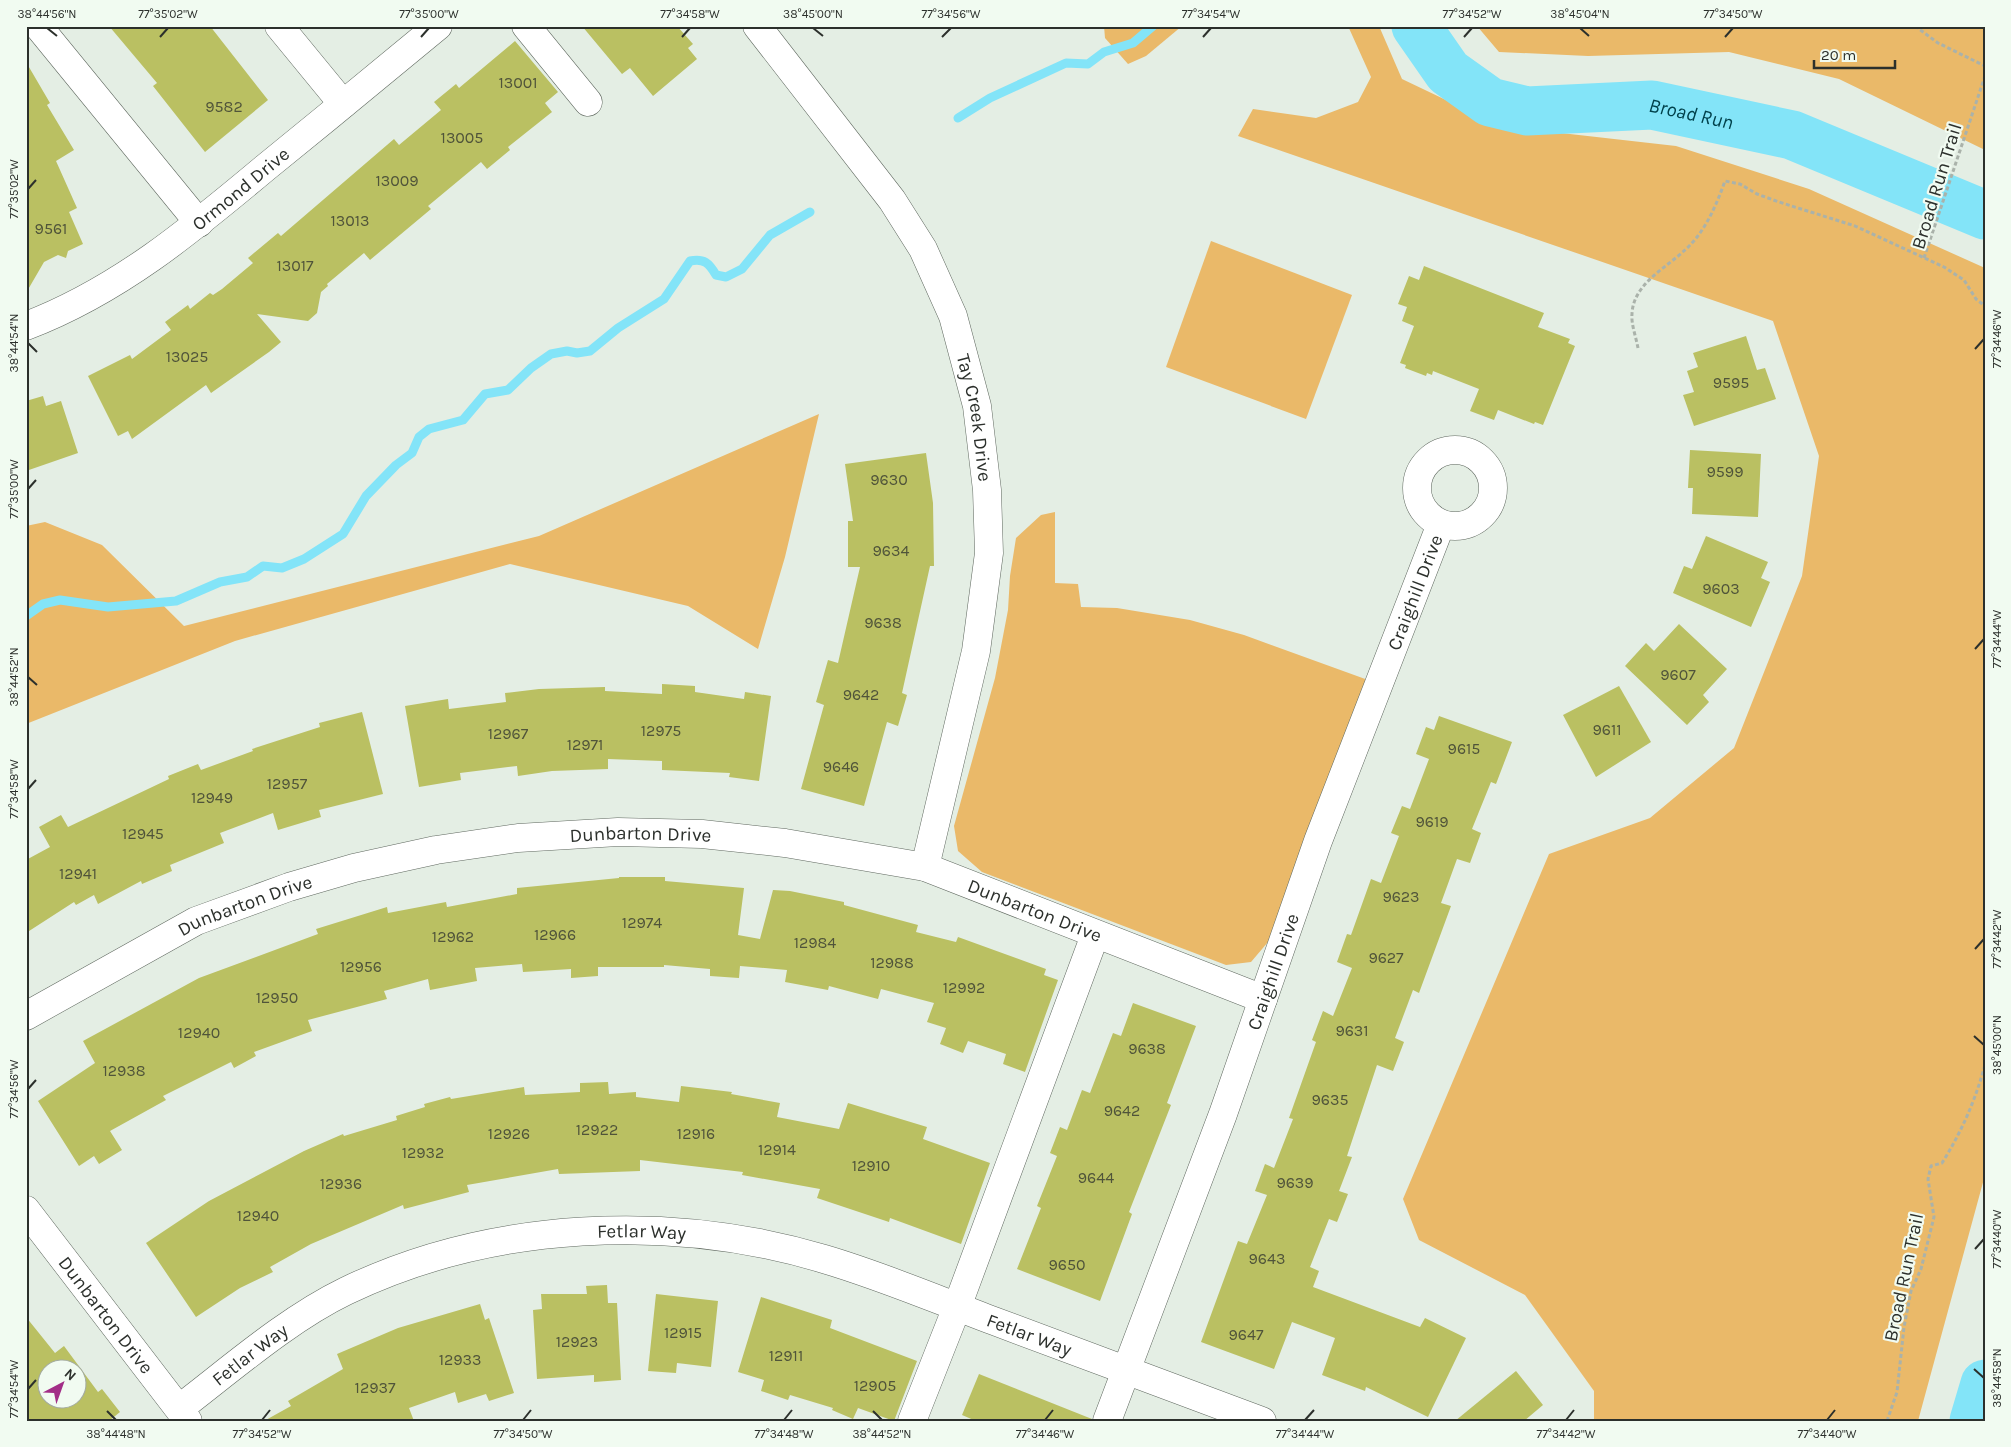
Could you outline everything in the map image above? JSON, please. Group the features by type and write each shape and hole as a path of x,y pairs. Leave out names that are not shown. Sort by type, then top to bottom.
{"street":[{"path":"38,26 199,223"},
{"path":"279,26 343,104"},
{"name":"Ormond Drive","path":"26,326 90,297 138,269 199,223 438,26"},
{"path":"526,26 588,102"},
{"name":"Tay Creek Drive","path":"756,26 892,200 922,249 954,316 977,406 987,490 989,553 976,651 925,867"},
{"name":"Craighill Drive","path":"1107,1421 1223,1114 1318,842 1441,524"},
{"name":"Dunbarton Drive","path":"26,1016 196,922 289,887 354,868 436,850 527,838 618,832 692,834 784,843 925,867 1263,999"},
{"path":"912,1421 957,1307 1096,934"},
{"name":"Dunbarton Drive","path":"26,1210 184,1414"},
{"name":"Fetlar Way","path":"184,1414 305,1314 344,1292 394,1269 437,1255 481,1244 556,1233 623,1230 690,1233 770,1245 824,1258 1262,1421"}],"path":[{"path":"1915,26 1938,43 1985,66"},
{"name":"Broad Run Trail","path":"1985,76 1924,258 1964,280 1976,299 1985,306"},
{"path":"1638,348 1632,312 1642,289 1654,276 1685,250 1699,234 1718,200 1725,181 1740,184 1758,194 1779,202 1848,224 1924,258"},
{"name":"Broad Run Trail","path":"1887,1421 1896,1392 1904,1328 1912,1291 1921,1269 1934,1217 1928,1179 1931,1166 1942,1163 1967,1120 1985,1065"}],"shaded area":[{"path":"1104,26 1182,26 1146,56 1128,64 1105,38"},
{"path":"1348,26 1379,26 1402,79 1490,121 1561,133 1676,146 1809,189 1985,268 1985,1175 1918,1421 1594,1421 1594,1391 1525,1295 1419,1240 1403,1199 1549,854 1650,818 1734,748 1802,576 1819,456 1773,321 1238,136 1253,109 1316,118 1358,102 1371,77"},
{"path":"1477,26 1985,26 1985,150 1839,79 1729,52 1588,56 1499,52"},
{"path":"1211,241 1352,295 1306,419 1166,367"},
{"path":"819,414 785,557 758,649 688,606 510,564 235,641 26,724 26,526 45,522 102,545 184,626 539,536"},
{"path":"1055,512 1055,583 1078,584 1081,607 1117,608 1190,620 1244,635 1368,680 1268,942 1251,962 1226,965 982,872 958,851 954,826 995,678 1008,610 1010,576 1016,538 1041,515"}],"building":[{"path":"109,26 210,26 268,100 205,152 153,86 157,83"},
{"path":"582,26 677,26 693,44 688,48 697,59 653,96 630,68 622,74"},
{"path":"515,41 558,92 545,103 552,112 508,147 510,150 487,169 481,162 428,206 431,209 370,260 364,253 327,284 328,286 321,292 317,313 308,321 257,314 281,342 269,352 211,393 206,385 132,439 128,431 118,436 88,376 130,355 132,359 171,330 165,322 188,305 190,309 210,293 213,295 222,289 253,263 248,258 278,233 281,236 394,139 399,145 441,110 434,102 456,84 459,88"},
{"path":"26,62 50,103 47,105 74,150 56,161 77,208 69,212 83,244 68,251 66,258 58,255 44,262 26,293"},
{"path":"1424,266 1544,313 1538,327 1570,339 1568,343 1575,346 1543,425 1535,422 1534,424 1498,410 1494,420 1470,411 1479,389 1433,371 1432,375 1427,373 1426,376 1405,368 1406,365 1400,363 1414,326 1402,321 1407,307 1398,304 1409,276 1419,280"},
{"path":"1746,336 1757,370 1765,368 1776,399 1694,426 1683,395 1694,392 1687,371 1698,367 1693,353"},
{"path":"43,396 46,406 61,401 78,453 26,471 26,401"},
{"path":"1690,450 1761,454 1758,517 1692,514 1693,488 1688,488"},
{"path":"926,453 933,503 934,566 930,566 902,693 907,695 898,726 887,722 864,806 801,789 824,705 816,702 828,660 838,663 860,567 848,567 848,521 853,521 845,464"},
{"path":"1706,536 1768,562 1761,578 1770,582 1751,627 1673,593 1684,566 1692,569"},
{"path":"1679,624 1727,669 1703,695 1709,702 1687,725 1625,666 1646,643 1654,651"},
{"path":"662,684 695,686 695,692 744,699 745,692 771,696 759,781 729,777 730,773 662,770 662,761 608,759 608,769 552,771 518,776 517,766 460,773 461,780 419,787 405,706 448,699 449,709 506,702 505,693 539,689 605,687 605,691 662,694"},
{"path":"1619,686 1651,742 1596,777 1563,715"},
{"path":"362,712 383,794 319,810 321,817 278,830 273,813 220,833 224,843 170,865 172,871 142,884 141,881 98,904 94,895 76,905 74,902 26,933 26,860 50,847 39,827 61,815 68,827 169,779 168,776 198,764 201,770 253,751 252,749 320,727 319,723"},
{"path":"1439,716 1512,742 1496,784 1491,782 1472,829 1481,833 1470,863 1457,859 1441,903 1451,906 1419,993 1413,990 1395,1038 1404,1042 1393,1071 1377,1065 1347,1156 1352,1157 1339,1191 1348,1194 1337,1222 1329,1219 1310,1267 1319,1271 1313,1287 1420,1327 1425,1318 1466,1338 1428,1417 1366,1387 1365,1391 1322,1375 1335,1338 1292,1322 1274,1369 1201,1342 1238,1241 1247,1244 1267,1195 1255,1191 1265,1164 1274,1168 1293,1119 1289,1118 1316,1042 1312,1040 1323,1011 1333,1016 1352,968 1337,962 1347,934 1351,935 1371,879 1381,883 1399,836 1391,833 1402,806 1410,809 1429,759 1416,754 1426,727 1434,730"},
{"path":"619,877 665,877 665,881 744,888 738,935 760,939 773,890 790,891 844,902 844,905 918,925 916,932 956,942 958,937 1046,969 1044,975 1058,980 1025,1072 1003,1064 1006,1054 968,1041 963,1053 940,1044 946,1028 927,1022 934,1003 881,989 878,999 829,986 828,990 785,982 787,970 740,966 739,978 710,976 710,969 664,965 664,967 598,967 598,976 571,978 571,969 523,972 522,964 475,968 477,981 430,990 428,979 384,991 387,999 308,1020 312,1031 254,1052 256,1056 234,1068 231,1062 163,1096 166,1100 110,1131 122,1150 99,1164 94,1156 79,1166 38,1101 95,1063 83,1041 199,978 318,934 316,929 387,907 388,913 446,902 447,907 517,894 517,888"},
{"path":"1133,1003 1196,1026 1167,1103 1171,1105 1129,1212 1132,1214 1100,1301 1017,1269 1041,1208 1037,1206 1057,1156 1050,1153 1060,1127 1067,1130 1082,1090 1090,1093 1113,1033 1121,1036"},
{"path":"608,1082 609,1094 636,1092 636,1097 679,1102 681,1086 732,1092 731,1094 780,1103 777,1117 839,1129 848,1103 927,1127 923,1139 990,1163 961,1244 890,1218 889,1222 817,1198 820,1189 742,1175 743,1172 640,1160 640,1171 559,1174 558,1169 467,1185 469,1192 404,1209 403,1205 311,1244 270,1267 273,1272 240,1288 196,1317 146,1243 209,1201 304,1151 343,1134 344,1136 397,1120 396,1116 425,1107 424,1104 450,1097 451,1099 524,1087 525,1095 580,1092 580,1083"},
{"path":"607,1285 608,1303 617,1303 621,1380 594,1382 594,1375 537,1379 533,1310 542,1309 541,1294 587,1294 586,1286"},
{"path":"656,1294 718,1301 711,1367 677,1363 676,1373 648,1371"},
{"path":"761,1297 832,1320 830,1328 917,1361 894,1421 858,1408 853,1419 832,1410 833,1408 790,1395 788,1400 761,1391 764,1380 738,1372"},
{"path":"480,1304 485,1320 489,1318 514,1393 489,1401 486,1394 458,1403 455,1392 409,1408 414,1421 264,1421 291,1406 288,1401 343,1369 337,1354 398,1328"},
{"path":"26,1317 55,1353 64,1346 74,1360 38,1360 38,1410 88,1410 88,1378 98,1392 102,1389 120,1412 109,1421 26,1421"},
{"path":"1516,1371 1543,1405 1524,1421 1455,1421"},
{"path":"979,1374 1092,1419 1092,1421 976,1421 962,1415"}],"waterway":[{"path":"958,118 990,98 1066,63 1088,64 1104,52 1133,43 1153,26"},
{"name":"Broad Run","path":"1416,26 1448,72 1490,102 1527,111 1652,105 1792,135 1985,215"},
{"path":"26,616 43,604 60,600 108,607 176,601 220,582 247,577 263,566 282,568 304,559 343,534 366,496 396,465 412,453 419,437 429,429 463,420 485,394 508,390 531,368 551,354 567,351 577,353 590,351 618,328 664,299 690,261 699,260 706,262 716,275 726,277 742,269 770,235 810,212"},
{"name":"Broad Run","path":"1974,1421 1985,1384"}]}
